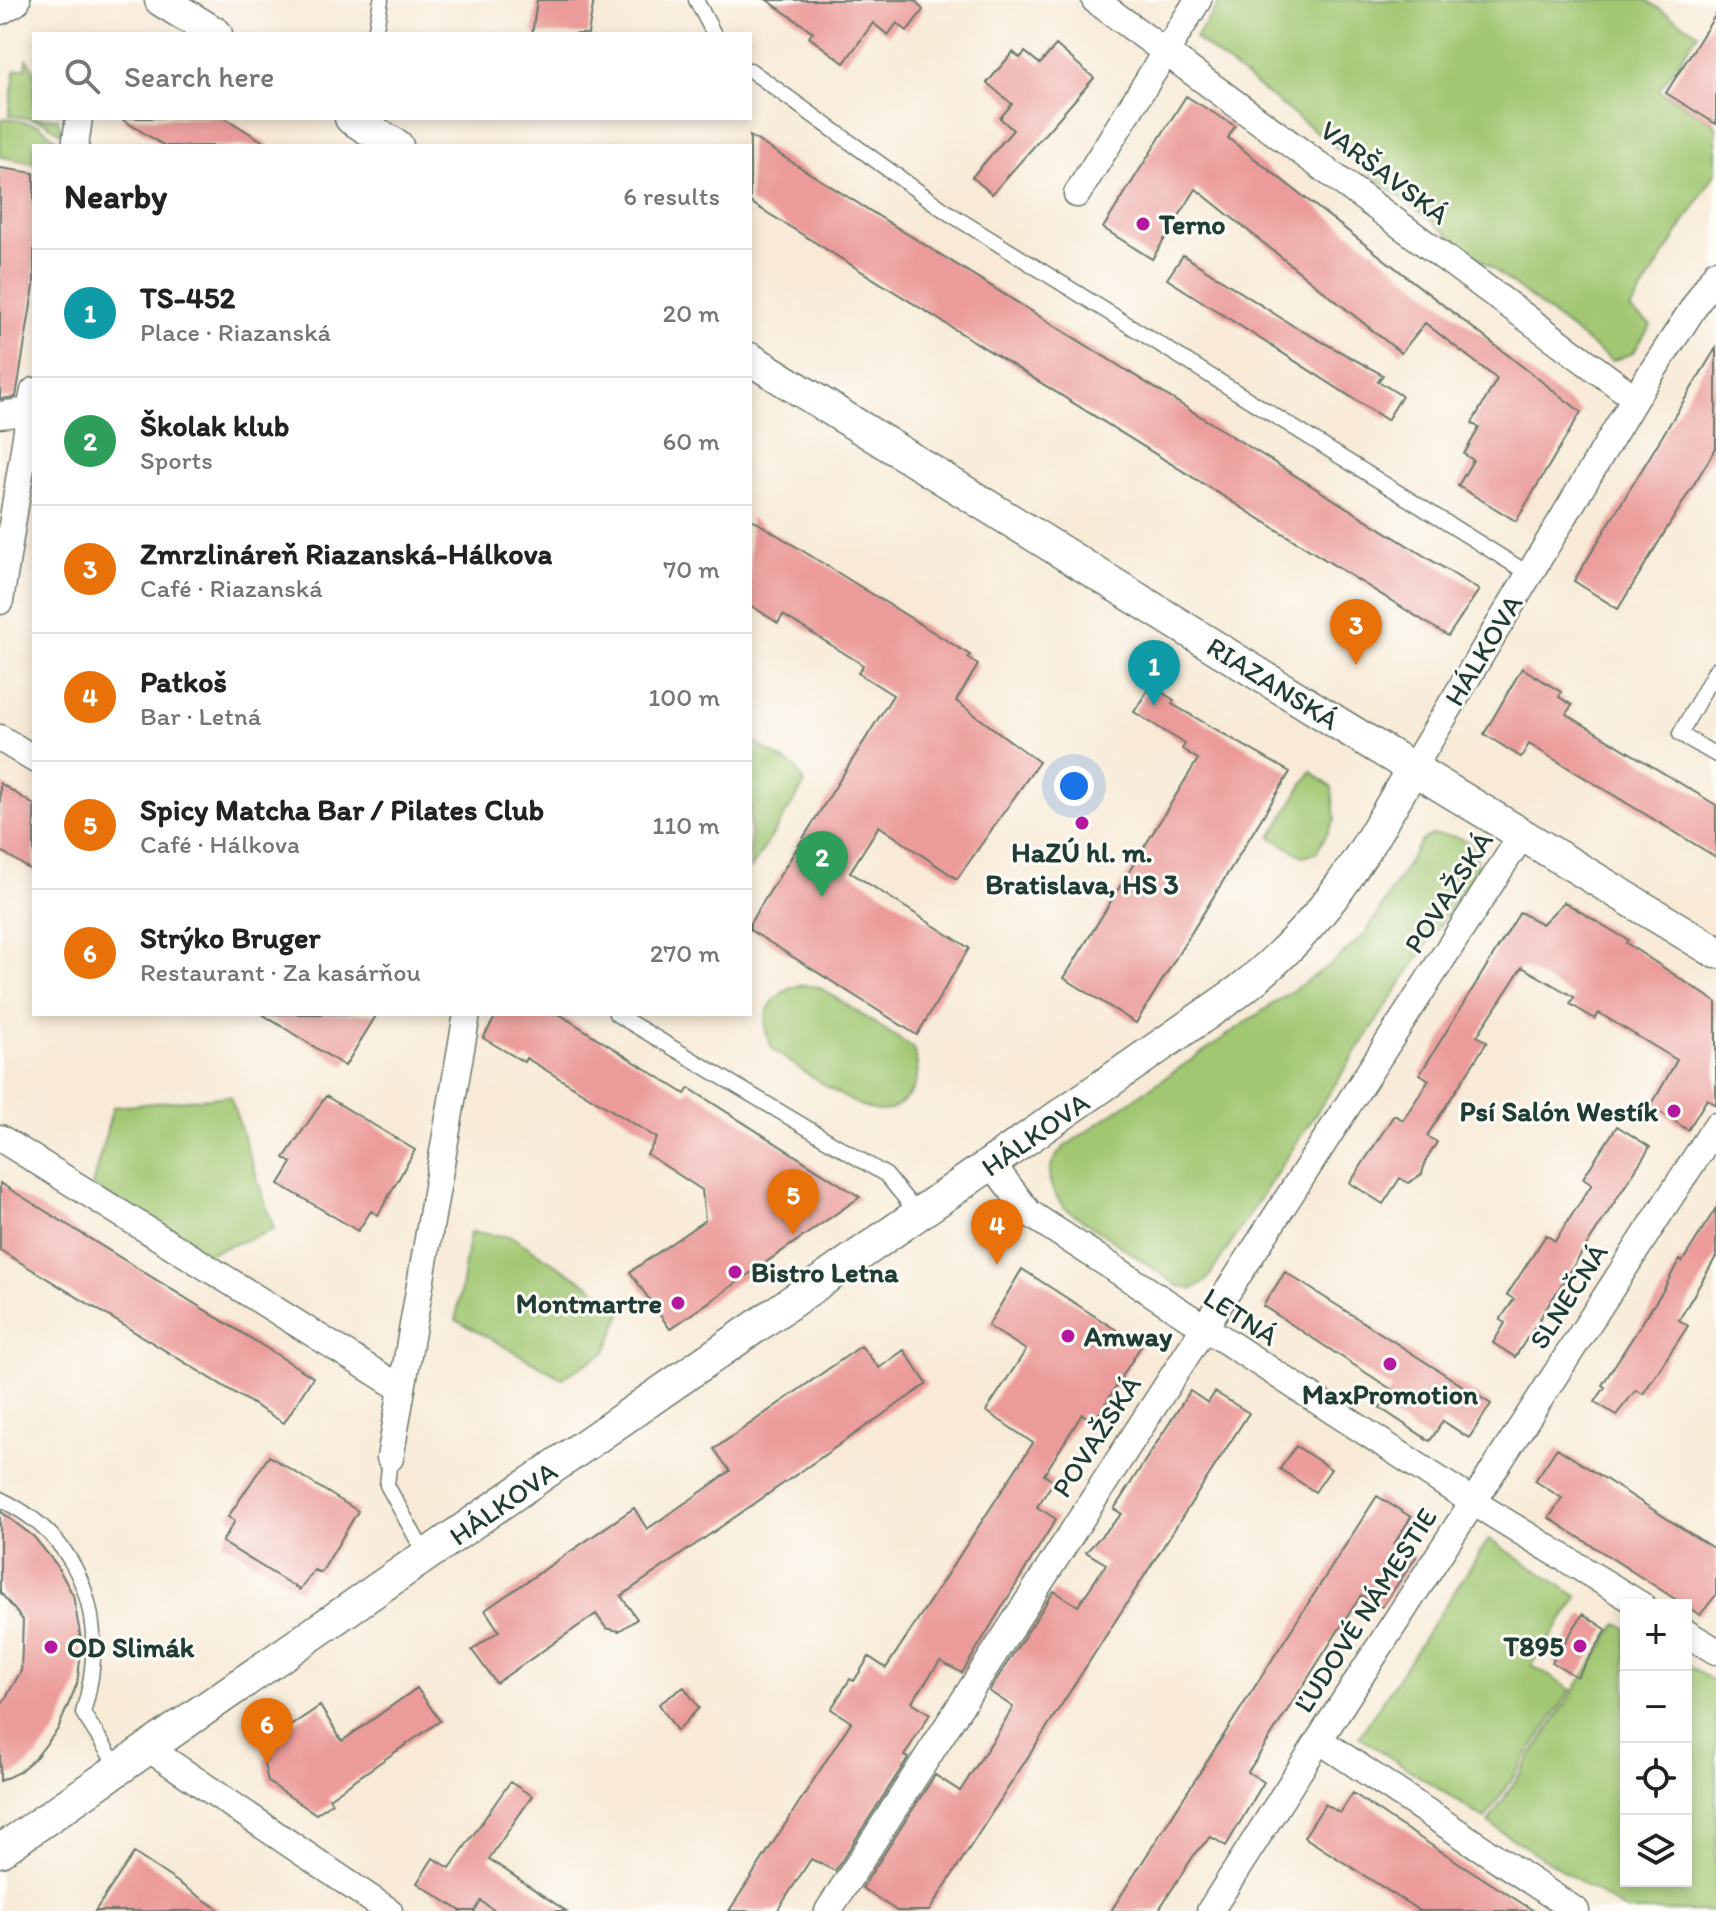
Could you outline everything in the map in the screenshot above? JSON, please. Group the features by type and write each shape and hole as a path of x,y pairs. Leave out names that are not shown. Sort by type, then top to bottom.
{"street":[{"path":"0,8 14,0"},
{"path":"161,0 213,32"},
{"name":"VARŠAVSKÁ","path":"1095,0 1635,398"},
{"path":"1077,194 1198,0"},
{"path":"75,144 79,120"},
{"path":"354,120 394,144"},
{"name":"HÁLKOVA","path":"0,1851 919,1215 1238,992 1287,952 1328,907 1361,860 1635,398 1716,273"},
{"name":"RIAZANSKÁ","path":"752,360 1716,952"},
{"path":"0,415 32,401"},
{"path":"0,601 32,401"},
{"path":"0,738 32,758"},
{"name":"POVAŽSKÁ","path":"828,1911 1522,835"},
{"path":"390,1458 460,1018"},
{"name":"SLNEČNÁ","path":"1473,1502 1716,1126"},
{"path":"0,1138 401,1396"},
{"name":"LETNÁ","path":"992,1164 1029,1213 1202,1329 1473,1502"},
{"name":"ĽUDOVÉ NÁMESTIE","path":"1576,1911 1319,1740 1473,1502 1631,1599"},
{"path":"1692,1637 1716,1651"},
{"path":"1210,1911 1319,1740"},
{"path":"148,1748 389,1911"}],"lane":[{"path":"375,32 381,0"},
{"path":"696,0 713,32"},
{"path":"752,71 947,212 1529,574"},
{"path":"1716,669 1680,734 1716,755"},
{"path":"619,1016 886,1175 919,1215"},
{"path":"390,1458 387,1485 426,1556"},
{"path":"0,1499 38,1522 55,1539 84,1587 92,1616 95,1653 83,1713 118,1768"}],"green space":[{"path":"1222,0 1645,0 1698,33 1659,90 1716,125 1716,172 1630,310 1651,325 1633,353 1612,361 1195,38"},
{"path":"27,59 32,67 32,119 9,115 15,70 26,68"},
{"path":"5,118 39,125 63,144 32,144 32,163 0,157 0,121"},
{"path":"37,120 58,120 63,135"},
{"path":"752,741 796,768 805,784 752,867"},
{"path":"1311,771 1332,788 1335,820 1316,853 1304,857 1271,837"},
{"path":"1432,835 1465,840 1474,850 1477,868 1206,1281 1193,1289 1180,1287 1065,1208 1054,1192 1050,1177 1053,1162 1064,1147 1334,962 1366,933 1421,841"},
{"path":"800,985 819,987 913,1048 917,1078 913,1090 901,1104 883,1111 858,1104 774,1051 766,1029 768,1010 779,995"},
{"path":"230,1096 274,1230 204,1255 92,1185 113,1107"},
{"path":"470,1232 512,1237 624,1307 606,1352 562,1378 456,1320"},
{"path":"1489,1539 1578,1597 1532,1665 1571,1690 1485,1819 1359,1737"},
{"path":"1618,1623 1620,1887 1692,1887 1692,1669 1716,1683 1716,1911 1626,1911 1488,1823"}],"building":[{"path":"537,0 594,0 588,32 532,32"},
{"path":"767,0 915,0 923,10 907,31 897,23 888,35 873,23 844,63 809,37 813,32"},
{"path":"1716,14 1716,124 1666,93"},
{"path":"1056,45 1094,78 992,194 972,177 1013,130 1000,118 1012,104 987,83 1013,52 1020,58 1025,52 1040,64"},
{"path":"1186,96 1235,126 1228,138 1581,412 1516,521 1458,486 1473,460 1464,454 1479,428 1472,423 1497,379 1425,323 1401,353 1196,189 1152,259 1103,228"},
{"path":"123,120 228,120 267,144 162,144"},
{"path":"750,136 1479,590 1448,636 752,203"},
{"path":"0,168 32,173 32,298 16,397 0,399"},
{"path":"1183,255 1295,327 1383,375 1378,381 1402,396 1387,420 1167,279"},
{"path":"1716,348 1716,448 1618,609 1574,581"},
{"path":"752,519 970,655 968,658 978,665 956,701 1039,762 957,879 879,826 850,872 969,948 917,1035 752,931 752,920 893,695 858,673 863,665 783,615 778,623 752,606"},
{"path":"1522,668 1561,692 1559,697 1572,705 1566,714 1716,805 1716,857 1529,744 1521,757 1484,734"},
{"path":"1151,685 1174,700 1172,704 1290,772 1136,1023 1064,978 1198,759 1182,749 1185,744 1134,712"},
{"path":"0,783 32,804 32,871 0,850"},
{"path":"1564,902 1628,940 1626,943 1716,1002 1716,1105 1707,1099 1688,1130 1651,1106 1677,1060 1599,1013 1595,1019 1570,1004 1574,997 1522,967 1477,1036 1487,1042 1427,1136 1437,1142 1422,1174 1408,1183 1400,1178 1383,1204 1350,1183 1394,1115 1403,1120 1429,1080 1420,1074 1520,912 1542,924"},
{"path":"265,1016 376,1016 345,1066"},
{"path":"496,1016 562,1016 685,1094 689,1088 860,1197 670,1329 630,1272 705,1220 702,1190 647,1154 657,1138 526,1058 524,1062 483,1038"},
{"path":"326,1096 415,1150 378,1215 371,1211 358,1231 279,1184 292,1163 284,1158"},
{"path":"1617,1126 1650,1147 1515,1357 1493,1343 1505,1323 1500,1320 1514,1299 1507,1295 1546,1235 1555,1241 1592,1184 1583,1178"},
{"path":"0,1183 313,1377 284,1423 0,1250"},
{"path":"1716,1208 1716,1257 1679,1320 1688,1326 1643,1394 1636,1390 1616,1415 1595,1402 1605,1387 1602,1385 1664,1289 1679,1260 1682,1262"},
{"path":"1022,1269 1141,1346 1094,1422 1082,1414 1044,1475 1054,1481 1037,1507 1056,1519 962,1673 940,1661 912,1702 930,1714 904,1756 908,1758 835,1871 811,1859 777,1911 729,1911 851,1722 831,1709 850,1679 854,1681 869,1657 886,1668 1033,1443 986,1411 1026,1350 988,1326"},
{"path":"1285,1272 1491,1404 1469,1438 1443,1421 1430,1441 1380,1408 1391,1389 1263,1306"},
{"path":"861,1346 879,1368 904,1350 927,1384 621,1596 637,1619 619,1631 606,1628 596,1614 496,1683 472,1650 499,1631 485,1610 634,1508 647,1529 704,1490 730,1471 714,1449"},
{"path":"1190,1391 1208,1403 1215,1392 1249,1413 929,1911 897,1911 862,1888 935,1775 960,1791 1013,1707 989,1691 1054,1591 1078,1606 1106,1564 1086,1552 1122,1514 1114,1509"},
{"path":"1296,1446 1331,1469 1315,1492 1280,1469"},
{"path":"1557,1448 1716,1550 1716,1595 1700,1615 1692,1610 1692,1599 1675,1599 1549,1518 1562,1498 1535,1481"},
{"path":"269,1456 358,1511 321,1573 314,1570 300,1590 222,1542 235,1521 228,1517"},
{"path":"1377,1496 1411,1517 1394,1544 1416,1557 1382,1607 1361,1595 1248,1772 1264,1782 1226,1846 1211,1837 1196,1852 1158,1911 1111,1911"},
{"name":"OD Slimák","path":"0,1511 34,1537 56,1564 73,1595 82,1645 77,1684 58,1729 37,1756 19,1772 0,1781 0,1708 21,1671 23,1620 0,1592"},
{"name":"T895","path":"1583,1614 1607,1630 1577,1677 1552,1662"},
{"path":"684,1687 699,1708 677,1731 659,1704"},
{"path":"417,1688 440,1721 329,1798 332,1803 316,1814 268,1782 264,1764 277,1735 320,1706 342,1741"},
{"path":"510,1782 532,1796 489,1859 566,1911 495,1911 481,1901 475,1911 461,1911 417,1883 433,1858 450,1868"},
{"path":"1353,1793 1534,1911 1420,1911 1304,1837 1325,1804 1340,1813"},
{"path":"134,1853 221,1911 95,1911"}],"place":[{"name":"Terno","path":"1143,224"},
{"name":"Zmrzlináreň Riazanská-Hálkova","path":"1356,665"},
{"name":"TS-452","path":"1154,706"},
{"name":"HaZÚ hl. m. Bratislava, HS 3","path":"1082,823"},
{"name":"Školak klub","path":"822,897"},
{"name":"Psí Salón Westík","path":"1674,1111"},
{"name":"Spicy Matcha Bar / Pilates Club","path":"793,1235"},
{"name":"Patkoš","path":"997,1265"},
{"name":"Bistro Letna","path":"735,1272"},
{"name":"Montmartre","path":"678,1303"},
{"name":"Amway","path":"1068,1336"},
{"name":"MaxPromotion","path":"1390,1364"},
{"name":"T895","path":"1580,1646"},
{"name":"OD Slimák","path":"51,1647"},
{"name":"Strýko Bruger","path":"267,1764"}]}
